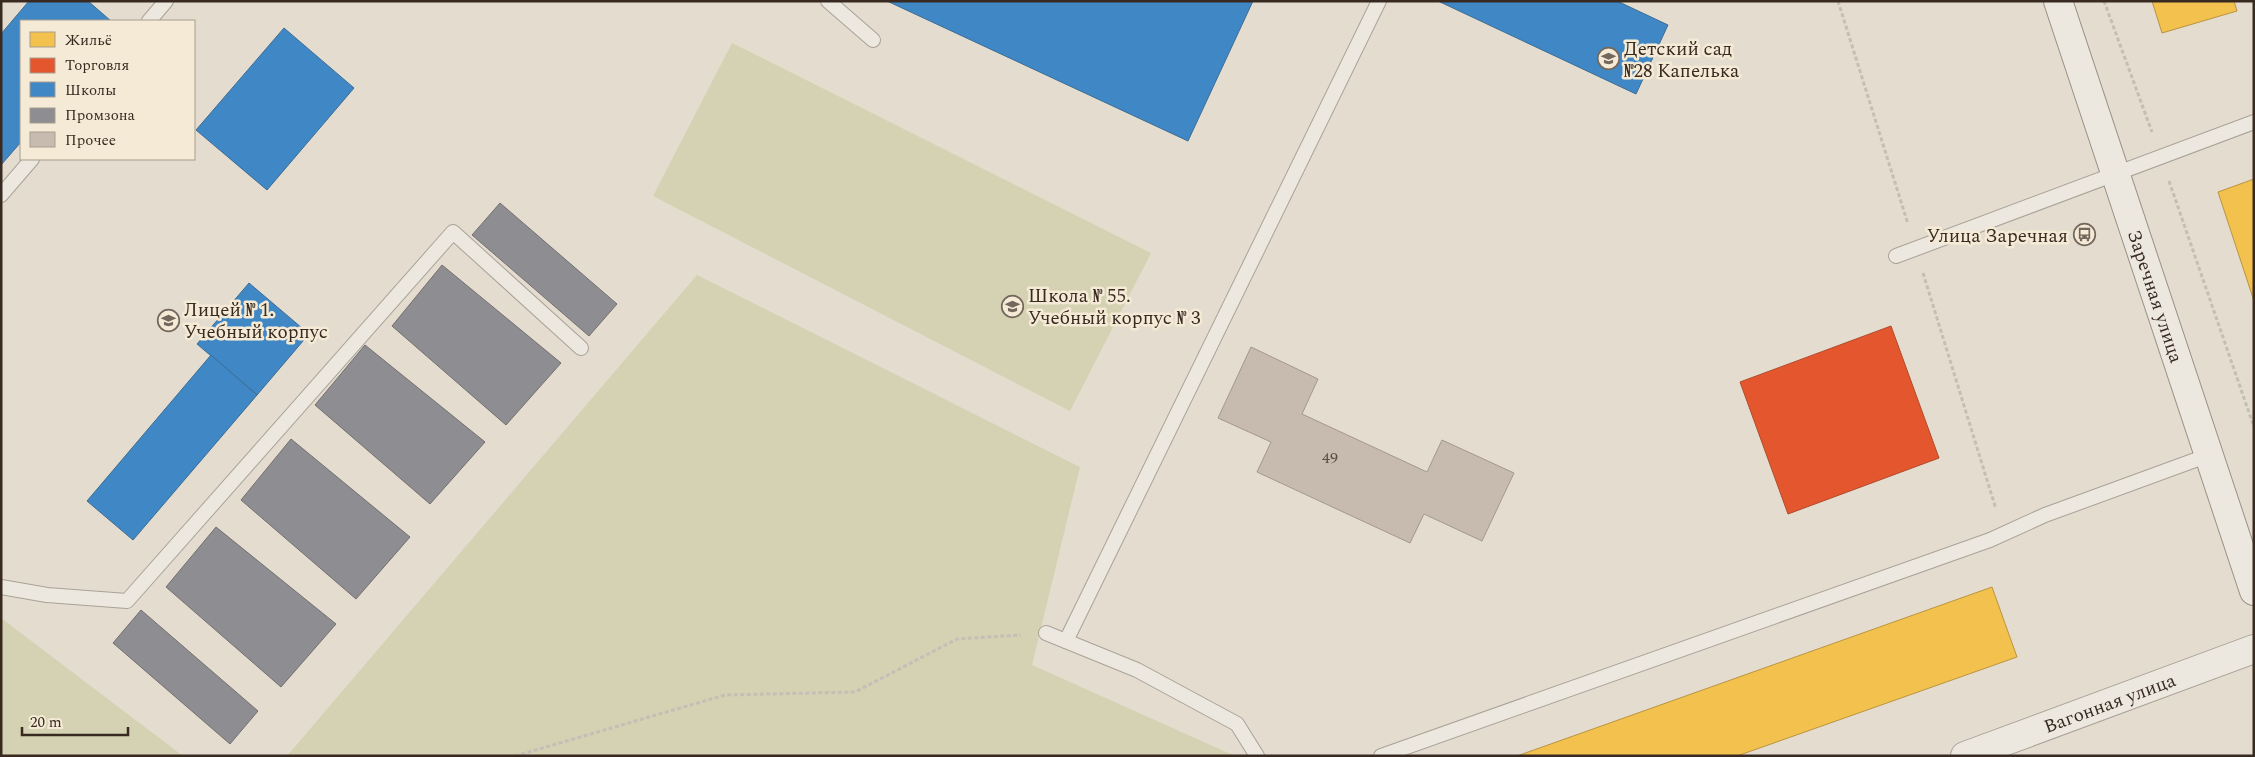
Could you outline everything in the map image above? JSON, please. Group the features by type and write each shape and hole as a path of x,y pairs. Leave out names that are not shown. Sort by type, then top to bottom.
{"street":[{"name":"Заречная улица","path":"2058,1 2254,591"},
{"name":"Вагонная улица","path":"1965,756 2254,650"}],"lane":[{"path":"150,20 166,1"},
{"path":"828,1 874,40"},
{"path":"1066,641 1378,1"},
{"path":"1896,256 2254,122"},
{"path":"1,195 31,160"},
{"path":"1,587 47,595 127,602 453,232 581,348"},
{"path":"1382,756 1990,540 2045,515 2209,456"},
{"path":"1046,633 1137,670 1237,724 1257,756"}],"path":[{"path":"2104,1 2161,157 2254,427"},
{"path":"1986,478 1999,518"},
{"path":"515,756 725,695 855,692 957,639 1046,633"}],"shaded area":[{"path":"732,43 1151,253 1070,411 653,196"},
{"path":"697,275 1080,467 1032,665 1235,756 287,756"},
{"path":"1,618 183,756 1,756"}],"building: Жильё":[{"path":"2152,1 2234,1 2237,11 2162,33"},
{"path":"2254,179 2254,301 2218,192"},
{"path":"1992,587 2017,657 1737,756 1517,756"}],"building: Торговля":[{"path":"1891,326 1939,458 1788,514 1740,382"}],"building: Школы":[{"path":"29,1 88,1 110,20 20,20 20,143 1,165 1,34"},
{"path":"887,1 1253,1 1188,141"},
{"name":"Детский сад №28 Капелька","path":"1438,1 1617,1 1668,25 1636,94"},
{"path":"284,28 354,88 267,190 196,130"},
{"path":"249,283 309,334 257,395 197,344"},
{"path":"211,355 257,395 133,540 87,501"}],"building: Промзона":[{"path":"500,203 617,304 589,336 472,235"},
{"path":"442,265 561,363 506,425 392,326"},
{"path":"365,345 485,442 430,504 315,405"},
{"path":"291,439 410,537 356,599 241,500"},
{"path":"216,527 336,624 281,687 166,587"},
{"path":"141,610 258,711 230,744 113,643"}],"building: Прочее":[{"path":"1251,347 1318,379 1302,414 1427,472 1442,440 1514,473 1482,541 1424,514 1410,543 1257,472 1271,442 1218,418"}],"place":[{"name":"Детский сад №28 Капелька","path":"1608,59"},
{"name":"Улица Заречная","path":"2084,235"},
{"name":"Школа № 55. Учебный корпус № 3","path":"1012,306"},
{"name":"Лицей № 1. Учебный корпус","path":"168,320"}]}
